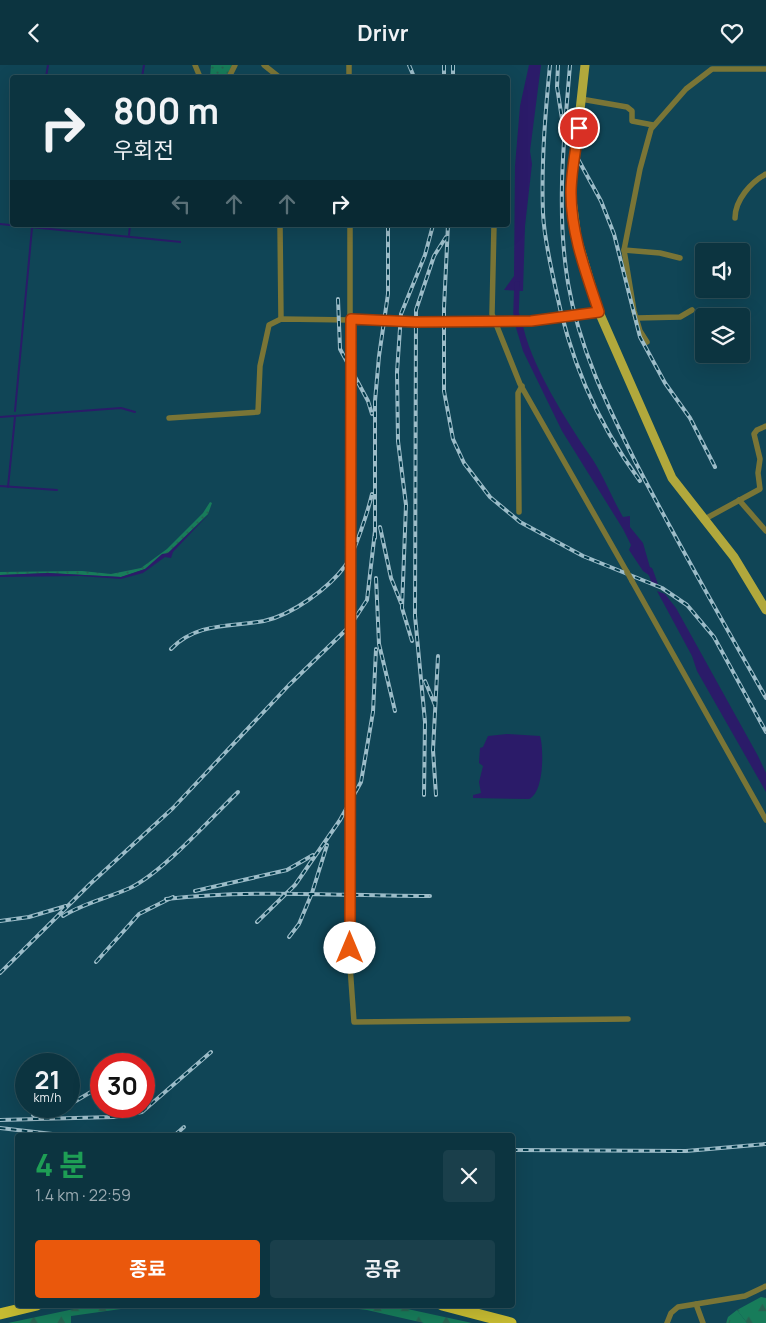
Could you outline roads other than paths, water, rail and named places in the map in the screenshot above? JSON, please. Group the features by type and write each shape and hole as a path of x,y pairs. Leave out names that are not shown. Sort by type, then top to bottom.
{"highway":[{"path":"0,1315 26,1308"},
{"path":"454,1308 511,1323"}],"main road":[{"path":"585,65 572,180 572,208 580,251 599,312 672,478 734,557 766,610"}],"street":[{"path":"264,65 276,75"},
{"path":"647,342 637,318 624,250 646,143 654,125 686,89 712,69 766,69"},
{"path":"582,99 628,107 632,111 632,121 654,125"},
{"path":"735,217 735,210 743,195 756,181 766,174"},
{"path":"280,227 281,319"},
{"path":"350,227 350,966 354,1023 628,1019"},
{"path":"494,227 492,314 522,386 766,820"},
{"path":"624,250 669,254 680,258"},
{"path":"637,318 680,317 692,310"},
{"path":"169,418 258,412 260,366 270,325 281,319 507,322 531,321 599,312"},
{"path":"519,511 518,393 522,386"},
{"path":"703,519 760,489 758,473 760,459 754,434 756,430 766,426"},
{"path":"740,500 766,531"},
{"path":"667,1323 671,1313 678,1307 745,1296 766,1286"},
{"path":"696,1304 703,1323"}],"waterway":[{"path":"46,75 48,65"},
{"path":"142,75 144,65"},
{"path":"129,235 130,227"},
{"path":"15,411 32,228"},
{"path":"517,284 516,313 520,324"},
{"path":"0,417 121,408 135,412"},
{"path":"8,487 15,417"},
{"path":"0,486 57,490"},
{"path":"650,570 655,584"}],"railway":[{"path":"409,65 413,75"},
{"path":"444,65 444,75"},
{"path":"453,65 453,75"},
{"path":"550,65 544,139 543,213 547,247 560,309 585,386 609,434 640,481"},
{"path":"558,65 557,87 562,119 578,159 601,201 614,234 640,337 665,383 690,418 715,467"},
{"path":"570,65 562,174 562,229 568,283 579,330 595,376 636,463 766,698"},
{"path":"375,538 375,401 388,294 388,227"},
{"path":"412,641 402,608 406,505 398,441 397,372 401,314 425,255 432,227"},
{"path":"448,227 444,308 444,391 453,439 464,463 490,497 520,522 583,556 662,588 687,605 714,637 766,732"},
{"path":"424,795 425,722 415,616 416,310 434,256 446,237"},
{"path":"338,299 340,349 368,401 372,414"},
{"path":"171,649 181,640 203,630 275,618 298,607 320,591 330,583 349,560 361,531 372,494"},
{"path":"380,527 391,578 401,603"},
{"path":"0,973 90,884 173,808 289,685 350,626 367,600 375,531"},
{"path":"376,578 379,644 395,711"},
{"path":"257,922 295,885 340,820 361,782 373,712 376,649"},
{"path":"436,795 433,750 438,656"},
{"path":"425,681 435,705"},
{"path":"63,916 130,888 143,880 171,858 238,792"},
{"path":"289,937 299,924 312,893 327,845"},
{"path":"195,891 287,870 313,855"},
{"path":"166,899 232,894 430,896"},
{"path":"96,962 139,914 173,897"},
{"path":"0,921 29,917 66,906"},
{"path":"0,1120 113,1117 142,1112 211,1052"},
{"path":"80,1098 90,1093"},
{"path":"177,1133 184,1127"},
{"path":"0,1128 44,1133"},
{"path":"515,1150 686,1151 766,1144"}]}
